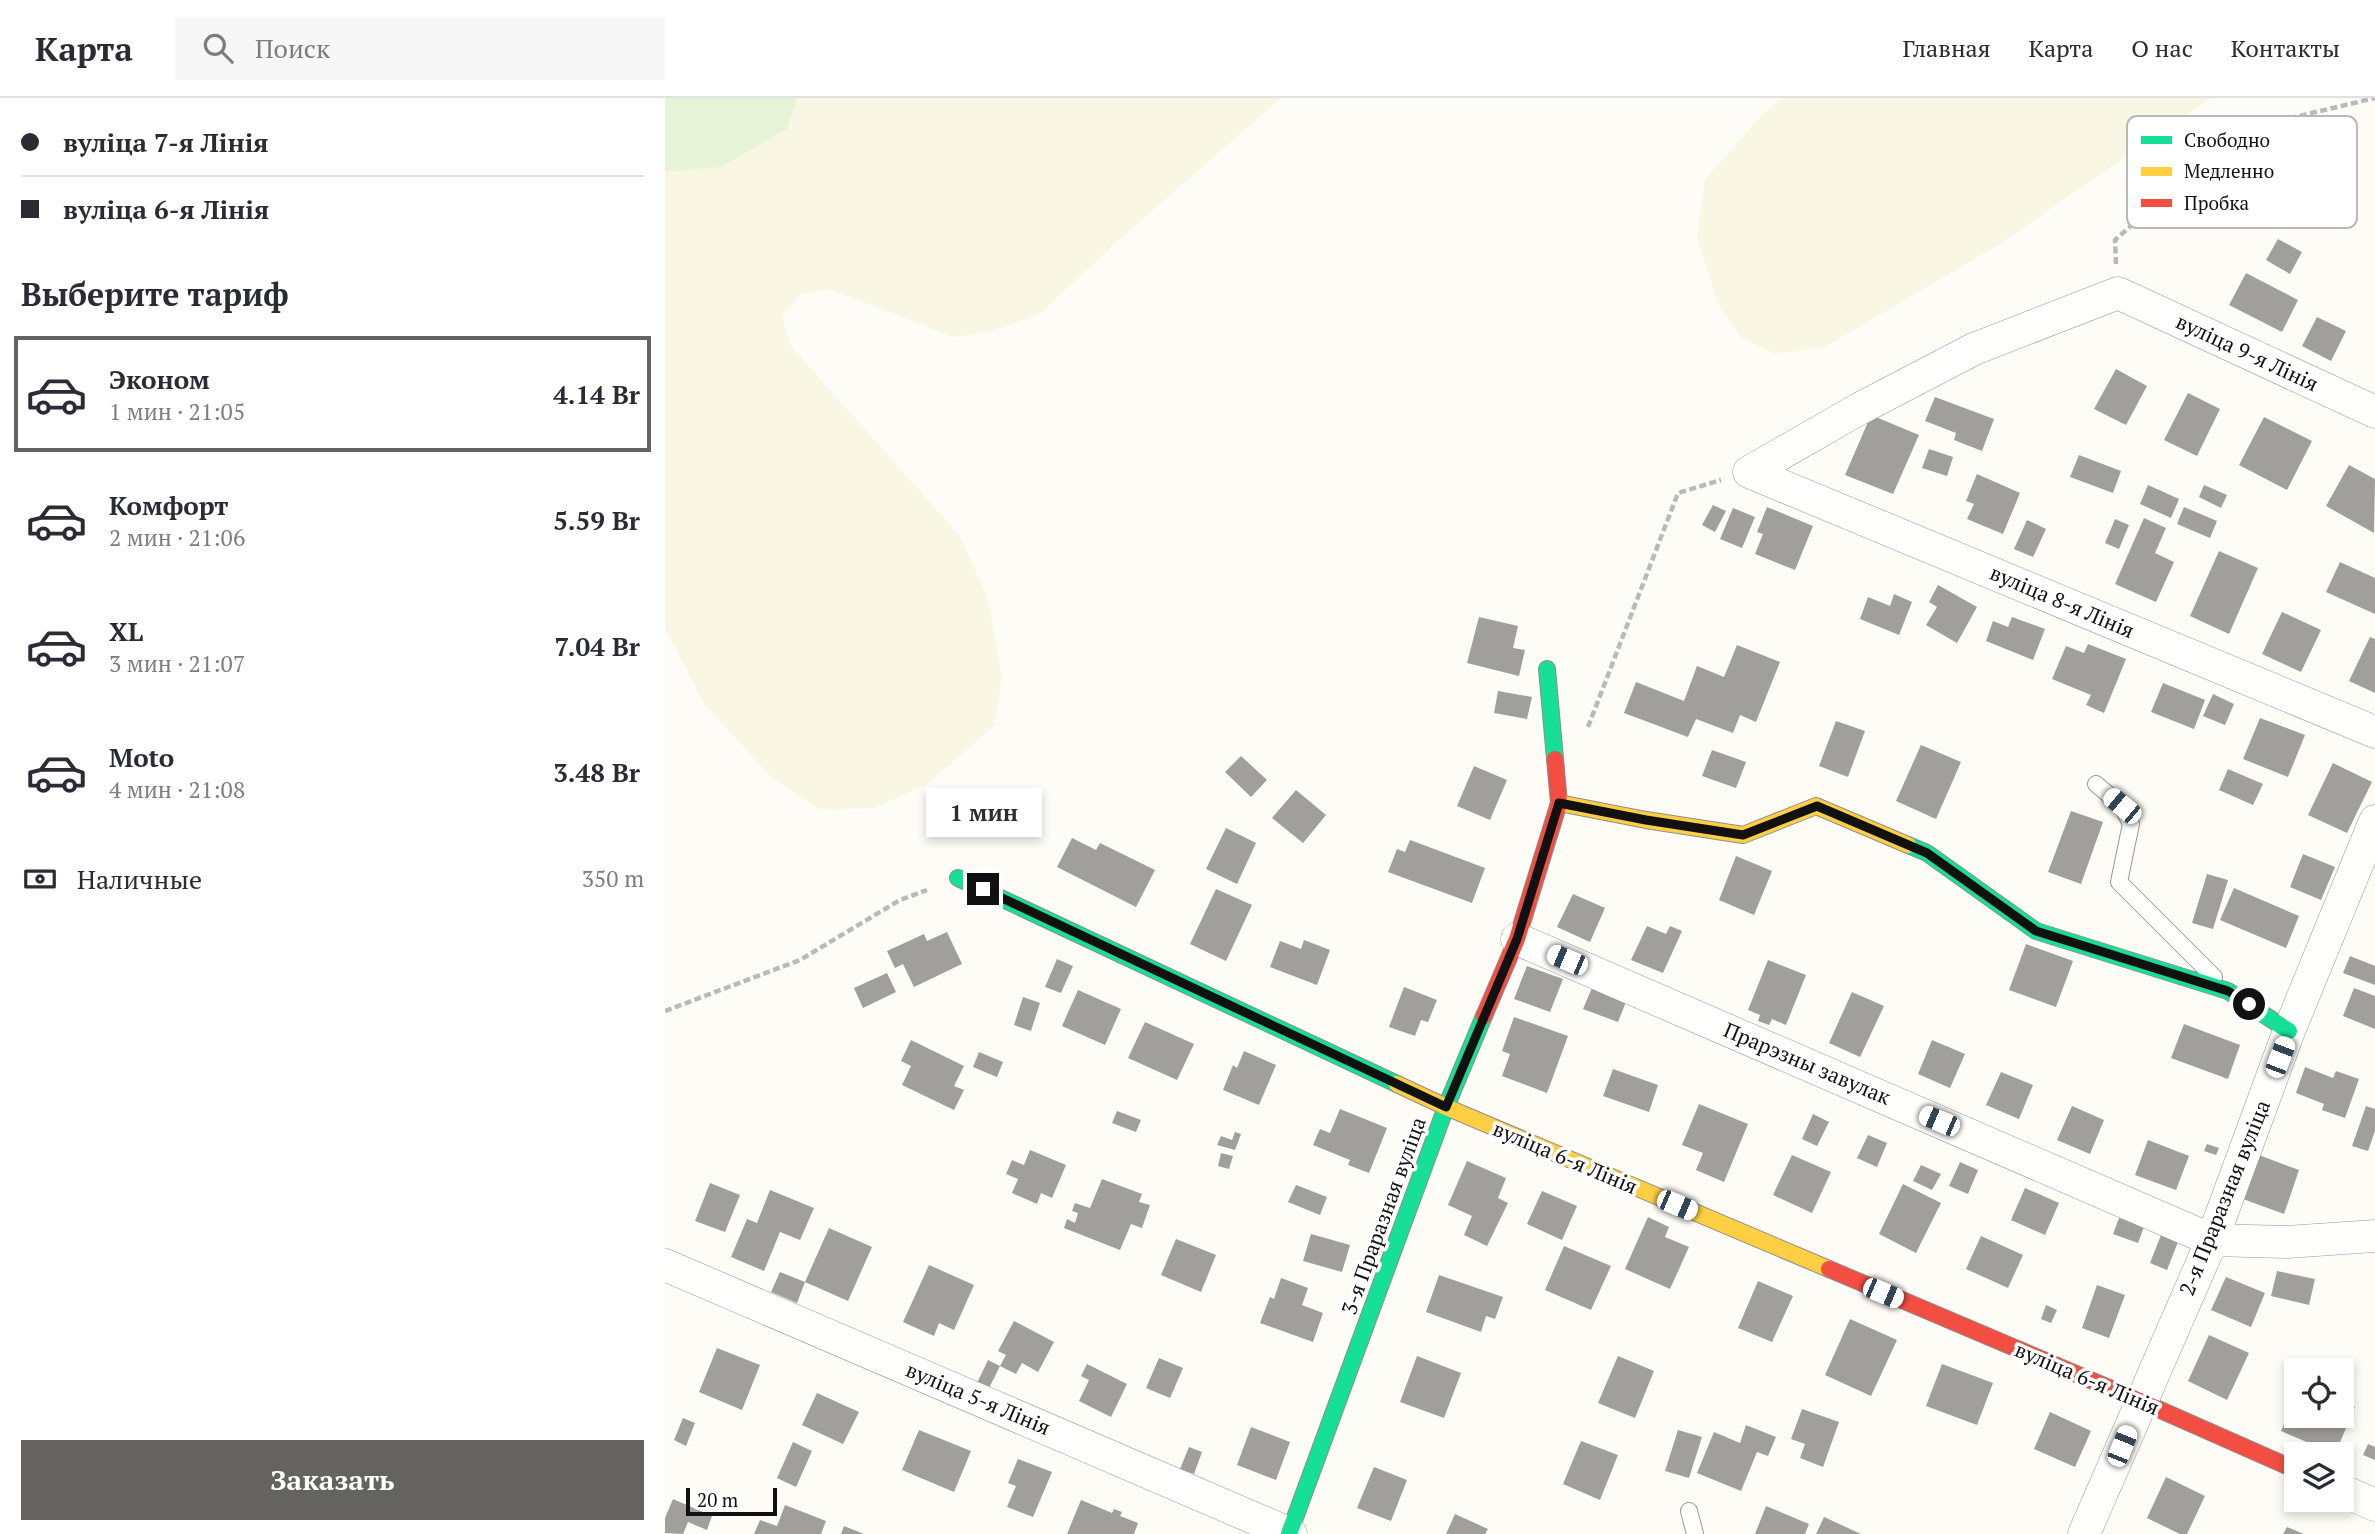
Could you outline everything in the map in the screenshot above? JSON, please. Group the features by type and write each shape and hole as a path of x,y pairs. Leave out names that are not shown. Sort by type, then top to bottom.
{"street":[{"name":"вуліца 9-я Лінія","path":"2118,293 2375,412"},
{"path":"1749,472 1859,409 1974,349 2118,293"},
{"name":"вуліца 8-я Лінія","path":"1749,472 2375,732"},
{"name":"3-я Праразная вуліца","path":"1290,1534 1446,1107 1517,939 1559,803 1547,669"},
{"path":"1559,803 1743,835 1817,806 1927,853 2036,931 2228,991 2290,1031"},
{"name":"2-я Праразная вуліца","path":"2084,1534 2212,1240 2290,1031 2375,821"},
{"name":"вуліца 6-я Лінія","path":"958,878 1446,1107 2284,1465"},
{"name":"Прарэзны завулак","path":"1517,939 2212,1240"},
{"path":"2212,1240 2287,1242 2375,1236"},
{"name":"вуліца 5-я Лінія","path":"665,1265 1290,1534"},
{"path":"2354,1496 2375,1505"}],"lane":[{"path":"2096,785 2122,806 2131,824 2119,882 2228,991"},
{"path":"1689,1511 1695,1534"}],"path":[{"path":"2299,116 2375,98"},
{"path":"2118,293 2115,240 2129,228"},
{"path":"1584,738 1678,493 1749,472"},
{"path":"665,1011 800,960 900,900 958,878"}],"shaded area":[{"path":"797,98 1281,98 1110,248 1041,313 993,331 954,337 829,289 801,294 782,316 791,346 960,536 987,596 1002,676 994,726 926,785 874,808 820,810 772,778 705,705 665,628 665,172 721,167 787,129"},
{"path":"1783,98 2211,98 2185,116 2127,116 2127,156 2000,244 1825,347 1775,354 1743,339 1718,304 1697,238 1705,179 1763,114"}],"green space":[{"path":"665,98 797,98 787,129 721,167 665,172"}],"building":[{"path":"2278,239 2302,252 2290,274 2266,260"},
{"path":"2246,273 2298,300 2282,332 2229,305"},
{"path":"2317,317 2346,331 2331,361 2302,346"},
{"path":"2116,369 2147,386 2126,425 2094,409"},
{"path":"2188,393 2220,409 2197,456 2164,440"},
{"path":"1935,397 1994,419 1982,451 1954,440 1956,433 1925,421"},
{"path":"1871,415 1919,435 1893,494 1845,475"},
{"path":"2264,417 2312,441 2287,490 2239,465"},
{"path":"1929,449 1953,457 1947,476 1922,468"},
{"path":"2079,455 2121,471 2113,493 2070,477"},
{"path":"2349,465 2375,479 2374,533 2326,506"},
{"path":"1977,474 2020,493 2003,534 1967,519 1974,504 1966,501"},
{"path":"2148,485 2179,499 2171,518 2140,504"},
{"path":"2204,485 2227,495 2221,508 2199,497"},
{"path":"1713,505 1726,511 1715,532 1702,525"},
{"path":"1767,507 1813,526 1795,570 1755,554 1763,534 1757,532"},
{"path":"2184,507 2217,521 2210,538 2177,524"},
{"path":"1733,508 1755,517 1742,548 1720,539"},
{"path":"2144,518 2166,528 2155,553 2174,562 2156,602 2115,584"},
{"path":"2115,519 2129,525 2119,549 2105,543"},
{"path":"2027,520 2046,529 2033,557 2014,549"},
{"path":"2219,551 2258,568 2229,634 2190,616"},
{"path":"2340,562 2375,578 2375,614 2326,592"},
{"path":"1938,585 1977,607 1957,643 1926,625 1937,607 1929,602"},
{"path":"1894,594 1912,602 1899,635 1860,619 1868,597 1890,606"},
{"path":"2282,612 2321,630 2301,672 2262,654"},
{"path":"1479,617 1518,626 1513,648 1525,650 1519,676 1467,663"},
{"path":"2012,617 2045,629 2033,660 1986,641 1993,621 2008,627"},
{"path":"2370,637 2375,639 2375,693 2349,681"},
{"path":"2088,644 2126,659 2104,713 2086,705 2091,695 2052,679 2066,646 2084,653"},
{"path":"1737,645 1780,662 1756,722 1740,715 1733,733 1696,719 1688,737 1624,713 1636,682 1684,701 1697,666 1724,677"},
{"path":"2163,683 2205,700 2194,729 2151,712"},
{"path":"1498,691 1532,697 1527,719 1494,713"},
{"path":"2213,694 2234,704 2225,725 2203,716"},
{"path":"2260,718 2305,735 2288,777 2243,759"},
{"path":"1836,721 1865,731 1848,777 1819,766"},
{"path":"1921,745 1961,762 1936,819 1896,801"},
{"path":"1712,750 1746,762 1736,788 1702,776"},
{"path":"1241,756 1267,780 1251,797 1225,772"},
{"path":"2333,763 2372,782 2347,833 2308,815"},
{"path":"1474,766 1507,780 1490,820 1457,806"},
{"path":"2228,769 2263,784 2253,805 2219,790"},
{"path":"1296,790 1326,815 1303,843 1272,818"},
{"path":"2071,811 2103,822 2081,884 2048,872"},
{"path":"1226,828 1256,843 1237,884 1206,869"},
{"path":"1072,838 1096,850 1100,843 1155,870 1136,907 1057,867"},
{"path":"1410,840 1485,868 1472,903 1388,872 1397,849 1405,852"},
{"path":"2303,854 2335,867 2321,900 2290,887"},
{"path":"1736,856 1772,871 1754,915 1719,900"},
{"path":"2207,874 2228,880 2213,929 2192,923"},
{"path":"2234,888 2299,916 2286,948 2220,920"},
{"path":"1216,889 1252,905 1226,961 1190,944"},
{"path":"1573,894 1605,908 1590,942 1557,927"},
{"path":"1647,926 1666,934 1670,926 1682,931 1663,973 1631,960"},
{"path":"947,932 962,964 914,987 903,964 895,968 887,951 924,934 927,941"},
{"path":"1304,940 1330,950 1317,985 1270,967 1280,941 1301,949"},
{"path":"2026,944 2073,961 2056,1007 2009,990"},
{"path":"2350,956 2375,966 2375,985 2343,973"},
{"path":"1057,959 1073,966 1061,993 1045,987"},
{"path":"1768,960 1806,975 1786,1025 1772,1019 1769,1025 1758,1021 1760,1015 1748,1010"},
{"path":"1527,966 1563,979 1550,1012 1514,999"},
{"path":"887,973 896,992 863,1008 854,988"},
{"path":"1594,983 1628,997 1618,1022 1583,1009"},
{"path":"1404,987 1437,1000 1428,1022 1421,1020 1415,1036 1389,1027"},
{"path":"2354,988 2375,996 2375,1029 2343,1016"},
{"path":"1078,990 1121,1009 1105,1045 1062,1026"},
{"path":"1852,992 1884,1006 1860,1057 1829,1043"},
{"path":"1023,997 1040,1003 1031,1031 1014,1025"},
{"path":"1514,1017 1568,1036 1547,1093 1502,1076 1510,1054 1502,1051"},
{"path":"1145,1022 1194,1044 1177,1080 1128,1058"},
{"path":"2184,1024 2240,1045 2228,1079 2171,1058"},
{"path":"911,1040 964,1066 954,1086 964,1090 954,1110 902,1085 911,1066 901,1061"},
{"path":"1932,1040 1965,1054 1950,1088 1918,1074"},
{"path":"1244,1051 1276,1065 1259,1105 1223,1090 1233,1065 1237,1068"},
{"path":"979,1052 1003,1062 997,1077 973,1067"},
{"path":"2305,1067 2333,1078 2336,1071 2359,1079 2345,1118 2322,1110 2324,1104 2296,1093"},
{"path":"1613,1069 1658,1085 1649,1112 1603,1096"},
{"path":"2001,1072 2033,1085 2019,1119 1986,1105"},
{"path":"1699,1104 1748,1124 1724,1182 1696,1170 1703,1153 1682,1145"},
{"path":"2072,1106 2104,1120 2090,1154 2057,1140"},
{"path":"2366,1106 2375,1109 2375,1131 2368,1151 2352,1146"},
{"path":"1340,1109 1387,1128 1369,1173 1348,1165 1350,1160 1313,1145 1320,1129 1330,1133"},
{"path":"1117,1111 1141,1120 1136,1132 1112,1123"},
{"path":"1813,1114 1829,1122 1817,1146 1802,1139"},
{"path":"1235,1132 1241,1134 1235,1150 1217,1145 1221,1136 1232,1140"},
{"path":"1868,1135 1887,1143 1877,1167 1857,1158"},
{"path":"2148,1140 2189,1156 2176,1190 2135,1175"},
{"path":"2207,1144 2219,1148 2216,1155 2204,1151"},
{"path":"1030,1150 1066,1165 1052,1198 1041,1193 1037,1204 1012,1193 1018,1179 1006,1174 1012,1160 1024,1165"},
{"path":"1221,1153 1233,1156 1229,1169 1218,1166"},
{"path":"1792,1155 1831,1172 1812,1213 1773,1195"},
{"path":"2259,1155 2299,1170 2284,1214 2243,1199"},
{"path":"1467,1161 1506,1178 1498,1198 1508,1203 1487,1246 1464,1235 1472,1216 1448,1205"},
{"path":"1960,1162 1978,1170 1968,1194 1949,1186"},
{"path":"1921,1165 1941,1174 1932,1190 1913,1181"},
{"path":"1102,1179 1142,1194 1139,1202 1150,1205 1142,1228 1131,1224 1120,1250 1064,1228 1067,1219 1075,1223 1078,1213 1072,1211 1075,1203 1090,1208"},
{"path":"710,1183 740,1195 725,1232 695,1221"},
{"path":"1903,1184 1941,1203 1916,1253 1879,1234"},
{"path":"1296,1185 1327,1197 1320,1215 1288,1202"},
{"path":"2025,1188 2059,1203 2045,1235 2011,1220"},
{"path":"770,1190 814,1208 800,1240 780,1232 764,1271 731,1257 747,1219 757,1223"},
{"path":"1542,1191 1577,1206 1562,1240 1527,1224"},
{"path":"1648,1217 1669,1227 1665,1237 1689,1247 1670,1289 1625,1269"},
{"path":"2119,1218 2144,1227 2138,1243 2113,1234"},
{"path":"829,1228 872,1247 848,1301 805,1282"},
{"path":"1311,1234 1350,1245 1342,1272 1303,1261"},
{"path":"2161,1235 2178,1242 2167,1270 2150,1263"},
{"path":"1981,1236 2023,1255 2008,1288 1966,1269"},
{"path":"1176,1239 1216,1255 1201,1292 1161,1275"},
{"path":"1564,1246 1611,1266 1591,1310 1545,1290"},
{"path":"929,1265 974,1285 954,1330 939,1323 934,1336 903,1322"},
{"path":"2277,1271 2315,1279 2309,1305 2271,1296"},
{"path":"780,1272 805,1282 797,1303 771,1292"},
{"path":"1439,1275 1503,1297 1495,1319 1486,1316 1481,1332 1426,1312"},
{"path":"2226,1277 2265,1293 2251,1327 2211,1310"},
{"path":"1281,1278 1308,1288 1302,1305 1323,1313 1313,1342 1260,1323 1270,1297 1274,1299"},
{"path":"1758,1281 1793,1296 1772,1342 1738,1328"},
{"path":"2097,1285 2125,1295 2109,1338 2082,1328"},
{"path":"2046,1305 2057,1310 2051,1323 2041,1319"},
{"path":"1850,1319 1897,1340 1871,1396 1825,1375"},
{"path":"1014,1321 1054,1342 1038,1372 1022,1363 1016,1374 1000,1366 1006,1355 998,1351"},
{"path":"2209,1335 2249,1353 2227,1400 2188,1381"},
{"path":"717,1348 760,1365 742,1410 699,1392"},
{"path":"1417,1356 1461,1373 1444,1418 1400,1402"},
{"path":"1618,1356 1654,1371 1635,1418 1598,1403"},
{"path":"1159,1358 1183,1368 1170,1398 1146,1388"},
{"path":"988,1360 1000,1366 989,1388 977,1383"},
{"path":"1087,1364 1127,1384 1111,1417 1079,1401 1089,1380 1081,1376"},
{"path":"1942,1364 1993,1383 1977,1425 1926,1406"},
{"path":"817,1393 859,1412 843,1444 802,1425"},
{"path":"1802,1409 1839,1422 1823,1467 1800,1458 1805,1444 1791,1439"},
{"path":"2050,1412 2091,1431 2075,1467 2034,1449"},
{"path":"683,1418 695,1423 686,1446 674,1440"},
{"path":"2284,1424 2284,1428 2346,1428 2340,1442 2307,1442 2281,1431"},
{"path":"1746,1425 1776,1437 1768,1456 1757,1452 1741,1491 1697,1473 1714,1432 1740,1443"},
{"path":"1251,1427 1290,1442 1276,1480 1237,1465"},
{"path":"919,1430 971,1451 954,1492 902,1470"},
{"path":"1678,1430 1702,1437 1689,1478 1665,1471"},
{"path":"1581,1441 1618,1455 1600,1500 1563,1484"},
{"path":"793,1442 812,1451 796,1487 777,1478"},
{"path":"2368,1444 2375,1447 2375,1460 2363,1455"},
{"path":"1189,1447 1202,1452 1194,1474 1180,1469"},
{"path":"1018,1459 1052,1472 1033,1517 1007,1507 1016,1486 1008,1483"},
{"path":"1374,1467 1407,1480 1391,1521 1357,1508"},
{"path":"2166,1477 2205,1496 2187,1534 2180,1534 2147,1518"},
{"path":"673,1499 712,1516 707,1530 688,1522 683,1534 665,1533 665,1518"},
{"path":"1081,1500 1112,1513 1114,1509 1122,1512 1120,1516 1138,1523 1134,1534 1067,1534"},
{"path":"785,1505 826,1521 821,1534 754,1534 760,1520 777,1526"},
{"path":"1766,1506 1809,1524 1805,1534 1755,1534"},
{"path":"1455,1514 1488,1529 1485,1534 1446,1534"},
{"path":"1824,1517 1861,1534 1816,1534"},
{"path":"844,1526 864,1534 841,1534"},
{"path":"2287,1527 2304,1534 2283,1534"}],"traffic: fast":[{"path":"1547,669 1555,759"},
{"path":"1908,845 1927,853 2036,931 2228,991 2289,1031"},
{"path":"958,878 1397,1084"},
{"path":"1289,1534 1446,1107 1484,1016"}],"traffic: slow":[{"path":"1559,803 1743,835 1816,806 1908,845"},
{"path":"1397,1084 1829,1269"}],"traffic: jam":[{"path":"1484,1016 1517,939 1559,803 1555,759"},
{"path":"1829,1269 2284,1465"}],"route":[{"path":"983,889 1446,1107 1517,939 1559,803 1743,835 1817,806 1927,853 2036,931 2228,991 2249,1004"}]}
